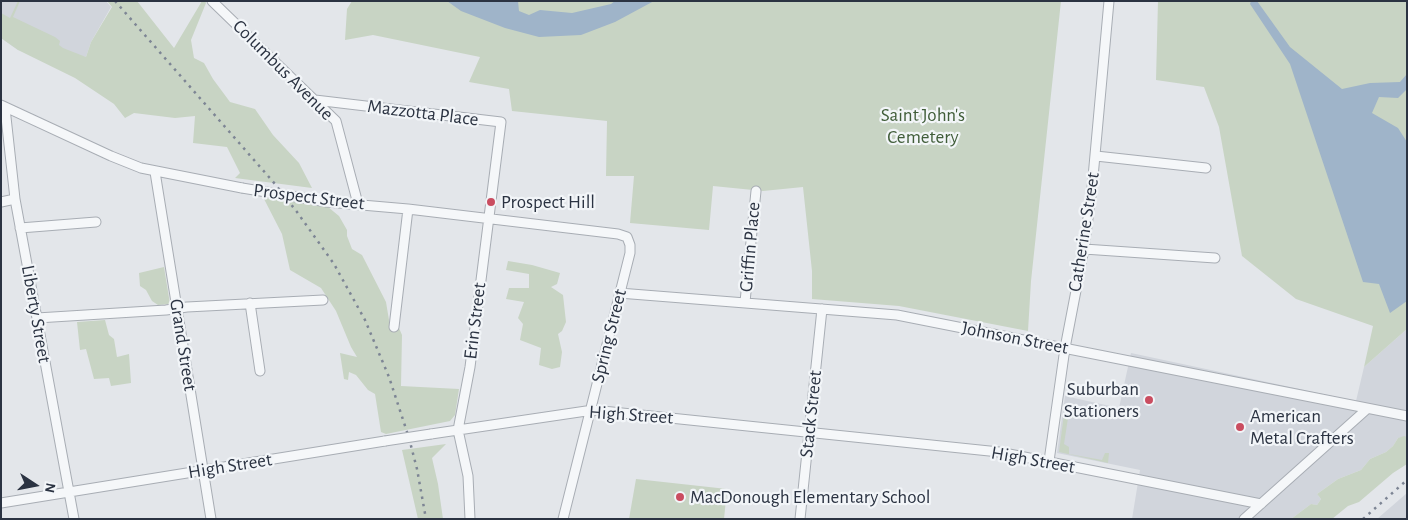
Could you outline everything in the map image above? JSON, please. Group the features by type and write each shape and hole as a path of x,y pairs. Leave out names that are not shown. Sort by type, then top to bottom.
{"street":[{"name":"Columbus Avenue","path":"212,1 332,115 339,127 358,204"},
{"name":"Catherine Street","path":"1049,462 1065,348 1084,249 1096,156 1109,1"},
{"name":"Mazzotta Place","path":"316,100 500,122"},
{"name":"Prospect Street","path":"3,107 126,162 156,172 327,202 408,209 618,234 623,235 629,240"},
{"name":"Liberty Street","path":"3,107 15,199 74,519"},
{"name":"Erin Street","path":"470,519 468,476 458,430 470,367 500,122"},
{"path":"1096,156 1206,168"},
{"name":"Grand Street","path":"156,172 211,519"},
{"name":"Griffin Place","path":"745,302 756,191"},
{"path":"1,202 15,199"},
{"path":"394,327 408,209"},
{"path":"20,228 96,222"},
{"name":"Spring Street","path":"563,519 630,253 629,240"},
{"path":"1084,249 1215,258"},
{"name":"Johnson Street","path":"619,293 897,315 1407,416"},
{"path":"37,318 250,303 323,300"},
{"path":"250,303 260,372"},
{"name":"Stack Street","path":"800,519 822,309"},
{"path":"1244,519 1367,409"},
{"name":"High Street","path":"1,503 590,410 999,452 1261,504"}],"shaded area":[{"path":"1,1 106,1 111,7 91,42 86,57 18,50 1,38"},
{"path":"1407,329 1407,437 1398,438 1393,446 1386,452 1370,459 1361,470 1338,479 1317,494 1321,499 1317,505 1311,504 1291,519 1132,519 1140,470 1057,453 1065,396 1119,408 1131,353 1356,401 1364,367"},
{"path":"1407,493 1407,519 1377,519"}],"green space":[{"path":"18,1 20,1 13,17 55,37 60,41 59,45 63,48 86,57 91,42 112,7 107,1 137,1 174,48 202,1 205,1 206,3 191,40 194,58 204,63 230,102 255,109 273,135 299,163 312,188 235,178 240,173 227,147 193,143 195,116 175,118 134,113 125,118 114,104 75,78 18,50 1,38 1,13 10,18"},
{"name":"Saint John's Cemetery","path":"352,1 1061,1 1031,281 1028,331 899,306 812,299 812,271 803,187 763,191 713,186 709,230 630,223 634,176 606,176 607,121 512,111 509,89 469,82 480,57 373,35 345,40 347,9"},
{"path":"1158,1 1407,1 1407,329 1364,367 1373,326 1296,299 1242,256 1219,127 1204,87 1156,80"},
{"path":"263,197 328,207 339,216 347,230 347,236 352,249 362,255 386,302 390,326 399,328 402,335 401,386 459,389 455,415 450,421 386,434 381,432 375,394 368,390 356,375 349,372 348,380 344,379 340,353 357,357 336,311 321,288 290,270 282,234"},
{"path":"508,261 560,273 557,284 551,287 563,295 566,322 562,331 558,334 562,352 560,367 552,369 539,365 541,348 520,340 523,324 518,318 524,302 506,299 509,288 529,288 529,274 506,270"},
{"path":"164,267 170,304 158,305 152,301 146,290 140,286 139,273"},
{"path":"105,320 109,335 114,339 117,357 129,354 131,383 111,386 109,378 94,379 86,349 80,350 77,322"},
{"path":"1064,414 1074,415 1073,418 1068,418 1064,444 1069,447 1069,454 1102,460 1105,453 1109,453 1108,463 1059,452"},
{"path":"1407,437 1407,464 1393,473 1359,502 1348,506 1332,519 1291,519 1311,504 1317,505 1321,499 1317,494 1338,479 1361,470 1370,459 1386,452 1398,438"},
{"path":"446,444 432,458 443,519 418,519 402,450"},
{"name":"MacDonough Elementary School","path":"636,479 727,489 724,519 629,519"}],"water":[{"path":"447,1 518,1 519,11 529,15 540,10 572,13 611,4 615,1 654,1 615,22 581,35 539,37 505,28 461,11"},
{"path":"1251,1 1257,1 1290,47 1342,89 1370,83 1400,82 1407,74 1407,89 1398,98 1379,97 1372,113 1398,128 1407,142 1407,301 1390,313 1379,284 1363,282 1290,64 1250,4"}],"railway":[{"path":"115,1 275,184 334,264 365,320 389,377 409,438 426,519"},
{"path":"1363,519 1407,480"}],"place":[{"name":"Prospect Hill","path":"491,202"},
{"name":"Suburban Stationers","path":"1149,400"},
{"name":"American Metal Crafters","path":"1240,427"},
{"name":"MacDonough Elementary School","path":"680,497"}]}
